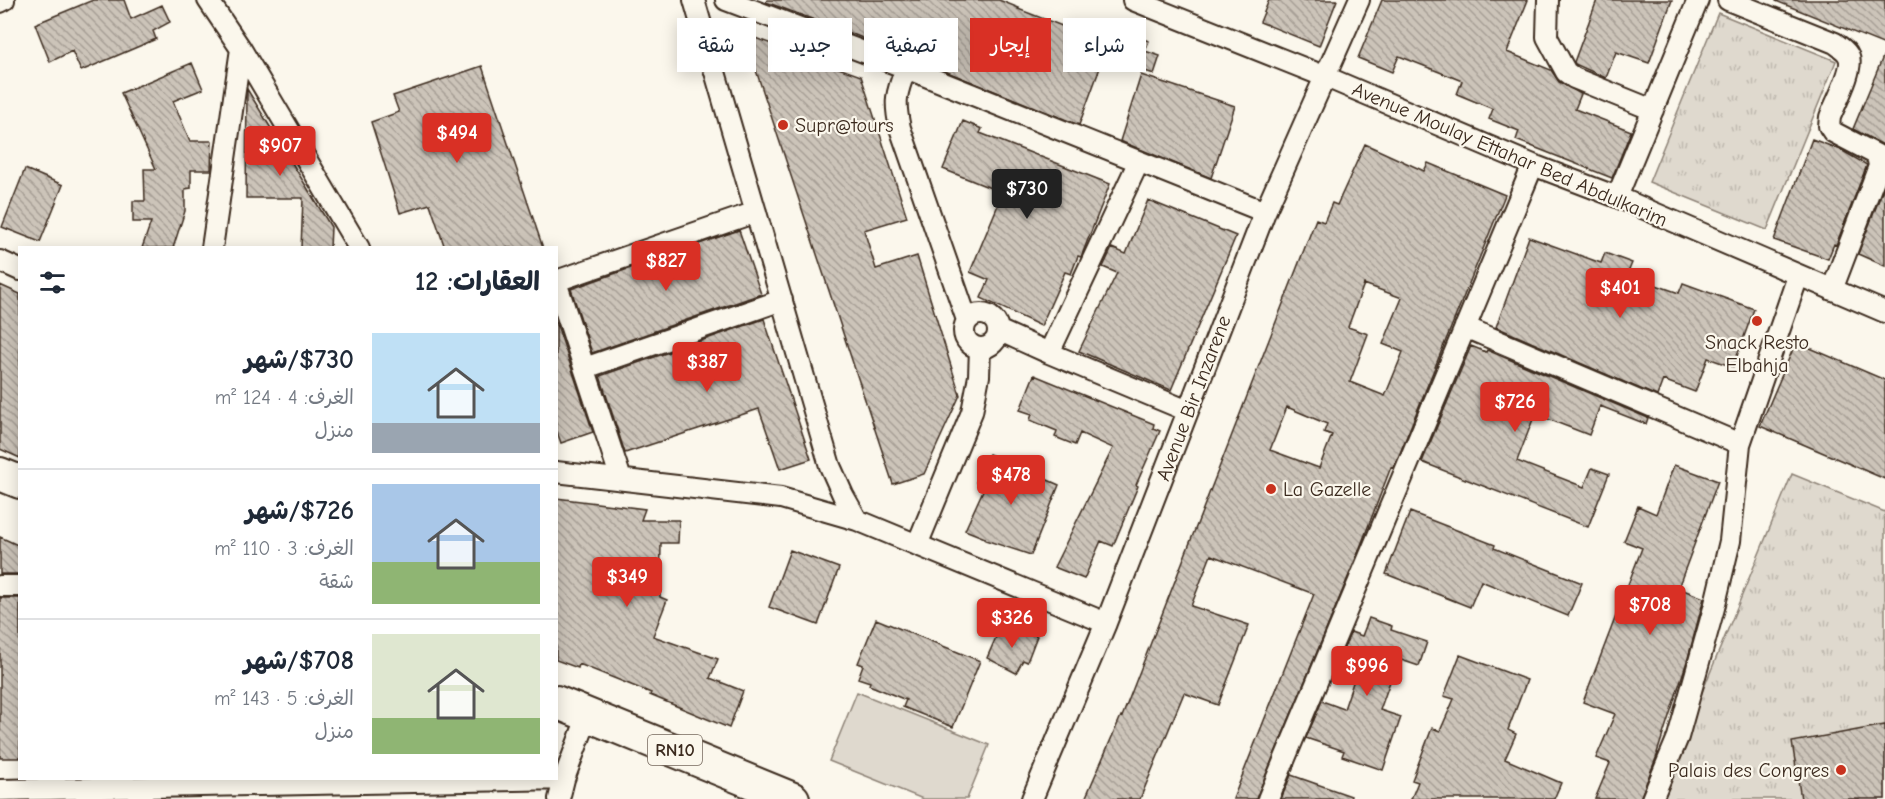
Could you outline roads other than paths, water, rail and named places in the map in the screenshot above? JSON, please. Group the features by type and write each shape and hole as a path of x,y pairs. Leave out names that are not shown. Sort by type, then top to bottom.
{"main road":[{"path":"0,474 18,481"},
{"name":"RN10","path":"558,703 793,799"}],"street":[{"path":"0,2 4,0"},
{"path":"208,0 241,49 358,246"},
{"path":"694,0 830,466 857,520"},
{"path":"726,0 864,52"},
{"name":"Avenue Moulay Ettahar Bed Abdulkarim","path":"1133,0 1326,77 1533,165 1617,197 1885,312"},
{"name":"Avenue Bir Inzarene","path":"1032,799 1106,623 1265,212 1359,0"},
{"path":"1548,0 1547,37 1566,72 1574,78 1653,110"},
{"path":"1617,197 1698,0"},
{"path":"1728,0 1835,43 1850,57 1850,68 1830,117 1829,126 1833,132 1877,155 1879,166 1832,290"},
{"path":"212,246 241,49"},
{"path":"904,72 896,94 895,107 900,128 967,320"},
{"path":"916,72 1265,212"},
{"path":"1049,353 1139,161"},
{"path":"1268,799 1533,165"},
{"path":"558,281 756,212"},
{"path":"0,261 18,269"},
{"path":"1652,799 1678,737 1714,608 1730,541 1740,444 1798,276"},
{"path":"558,288 621,479"},
{"path":"585,368 782,300"},
{"path":"982,314 989,316 995,322 998,330 993,343 980,348 973,346 964,334 967,320 974,315 982,314"},
{"path":"1465,327 1740,444"},
{"path":"998,330 1188,411"},
{"path":"917,545 972,412 979,376 980,348"},
{"path":"558,471 781,498 857,520 1106,623"},
{"path":"0,586 18,586"},
{"path":"559,799 564,779 588,715"},
{"path":"558,779 564,779"},
{"path":"0,790 161,793 318,791 544,780"}],"place":[{"name":"Supr@tours","path":"783,125"},
{"name":"Snack Resto Elbahja","path":"1757,321"},
{"name":"La Gazelle","path":"1271,489"},
{"name":"Palais des Congres","path":"1841,770"}]}
